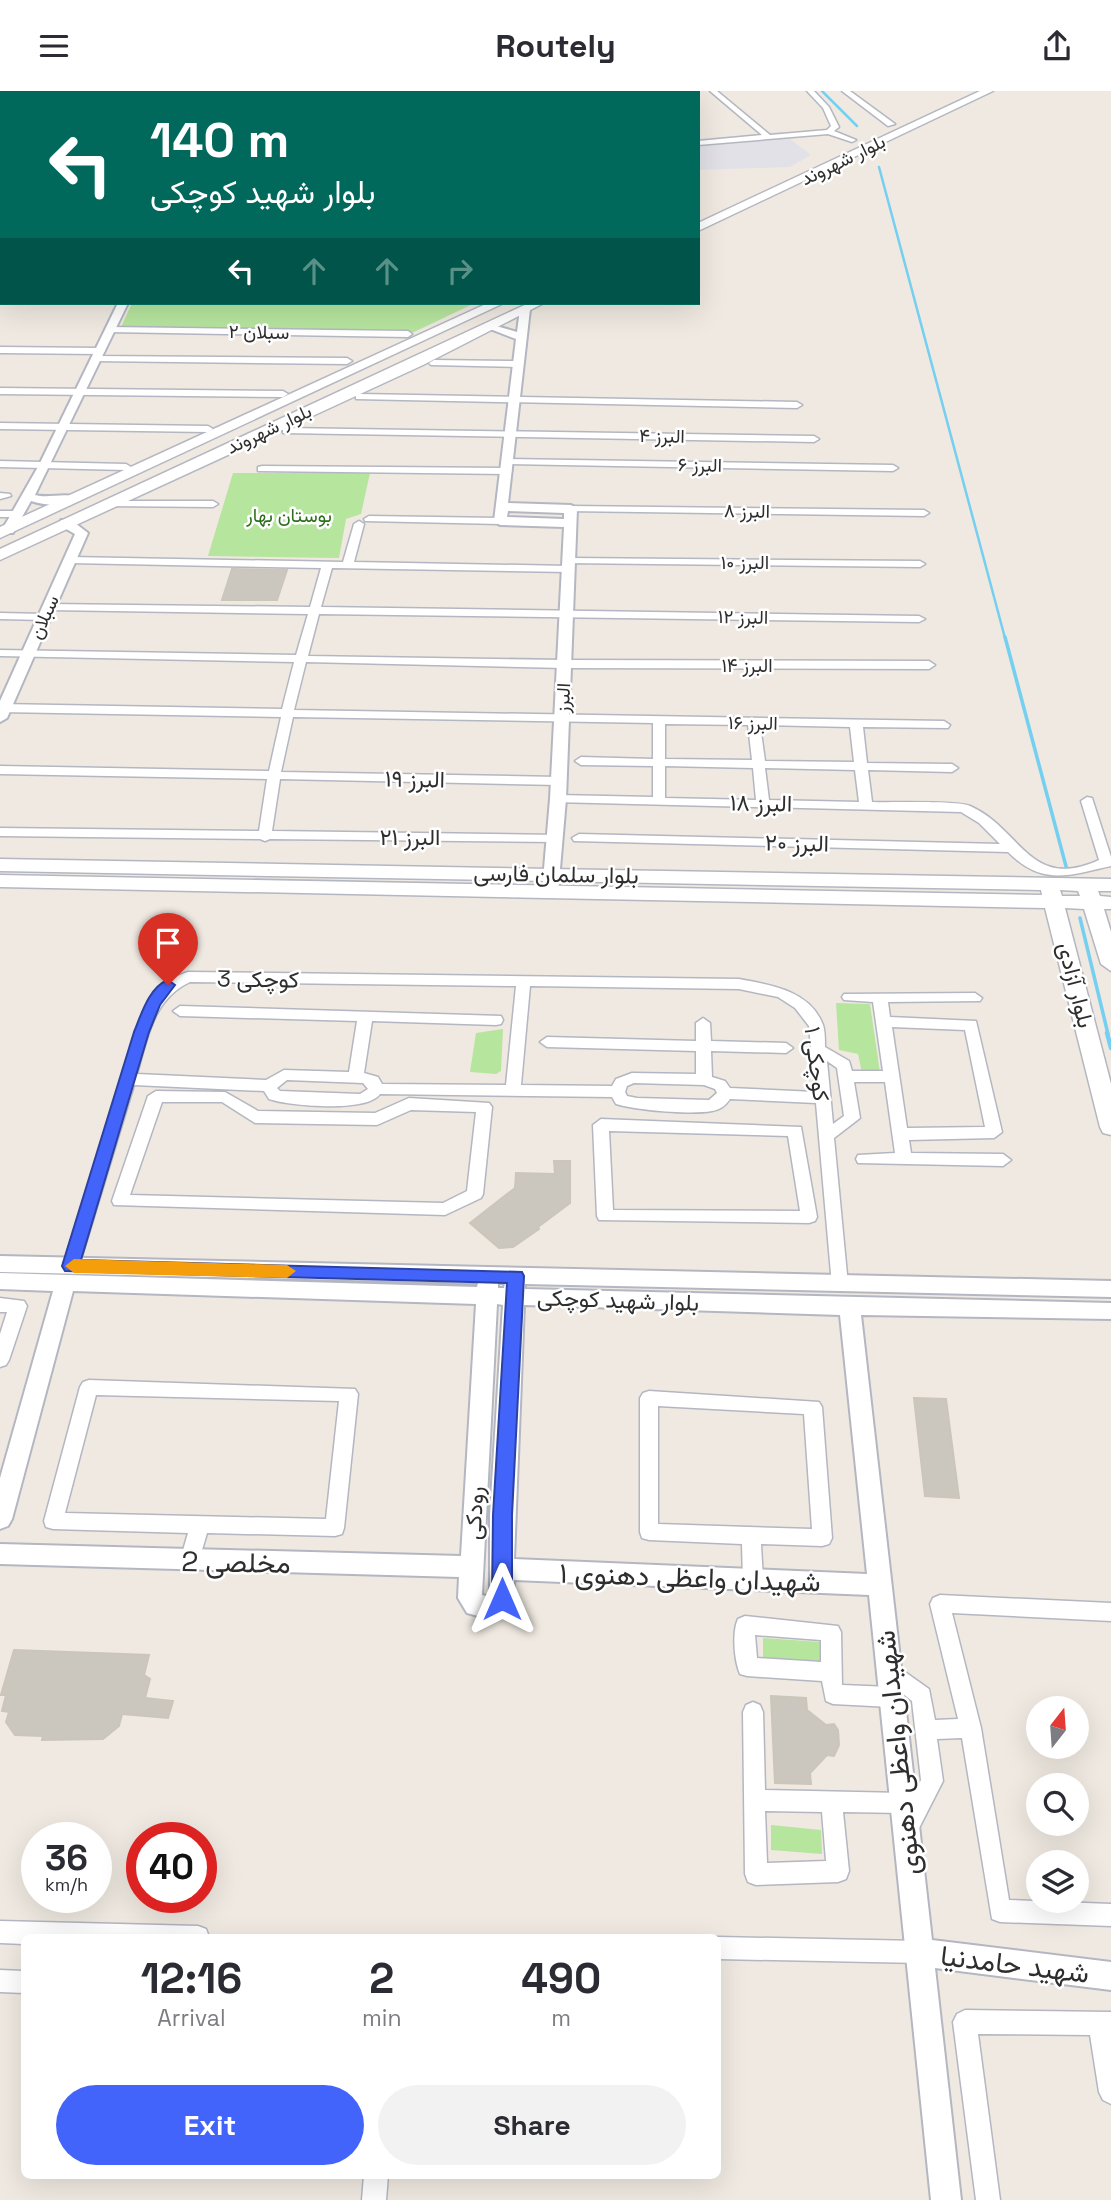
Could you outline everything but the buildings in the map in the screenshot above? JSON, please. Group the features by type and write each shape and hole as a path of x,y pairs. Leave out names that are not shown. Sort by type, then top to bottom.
{"main road":[{"name":"بلوار شهروند","path":"878,129 959,91"},
{"name":"بلوار شهروند","path":"700,227 988,91"},
{"name":"بلوار شهروند","path":"840,145 865,134"},
{"path":"828,151 830,156 849,155"},
{"name":"بلوار شهروند","path":"786,172 807,163"},
{"path":"807,163 824,163 827,166 824,169"},
{"name":"بلوار شهروند","path":"4,531 346,368 493,305"},
{"name":"بلوار شهروند","path":"0,555 288,425 532,306"},
{"path":"346,368 333,386 346,389 368,384"},
{"path":"279,400 311,400 309,406 288,425"},
{"name":"بلوار سلمان فارسی","path":"0,865 550,883 1052,893 1096,897 1111,885"},
{"name":"بلوار سلمان فارسی","path":"0,881 550,883"},
{"name":"بلوار آزادی","path":"1052,893 1111,1127"},
{"name":"بلوار آزادی","path":"1096,897 1111,964"}],"street":[{"path":"713,91 767,136"},
{"path":"810,91 826,104 833,119 835,127 829,132"},
{"path":"845,91 891,124"},
{"path":"700,143 829,132 852,140"},
{"path":"4,531 45,465 122,305"},
{"path":"500,521 517,365 532,306"},
{"path":"489,327 522,337"},
{"name":"سبلان ۲","path":"110,330 408,334"},
{"path":"0,350 346,368"},
{"path":"434,363 517,365"},
{"path":"0,391 81,391 279,400"},
{"path":"359,397 797,405"},
{"name":"البرز ۴","path":"288,425 814,439"},
{"path":"0,426 208,429"},
{"path":"0,464 126,467"},
{"name":"البرز ۶","path":"262,469 508,466 892,468"},
{"path":"26,496 53,501 74,499"},
{"path":"108,504 213,504"},
{"path":"502,507 571,516"},
{"name":"البرز ۸","path":"571,516 924,513"},
{"path":"0,514 16,514"},
{"path":"348,564 364,521 500,521 571,516"},
{"name":"البرز","path":"550,883 558,799 571,516"},
{"name":"سبلان","path":"2,711 82,533 66,523"},
{"name":"البرز ۱۰","path":"70,560 569,565 920,563"},
{"path":"265,837 272,776 285,713 328,564"},
{"name":"البرز ۱۲","path":"0,616 47,612 314,610 919,619"},
{"name":"البرز ۱۴","path":"0,653 564,664 929,666"},
{"name":"البرز ۱۶","path":"2,711 285,713 659,722 944,725"},
{"path":"659,722 659,801"},
{"path":"754,723 763,803"},
{"path":"856,724 866,805"},
{"path":"581,761 952,768"},
{"name":"البرز ۱۹","path":"0,770 559,781"},
{"name":"البرز ۱۸","path":"558,799 964,808 984,817 1014,848"},
{"path":"1014,848 1028,863 1047,870 1093,869 1109,862 1087,801"},
{"name":"البرز ۲۱","path":"0,832 265,837 555,838"},
{"name":"البرز ۲۰","path":"579,838 1014,848"},
{"name":"کوچکی 3","path":"68,1275 153,1003 168,985 188,977 523,983"},
{"path":"513,1090 523,983"},
{"name":"کوچکی ۱","path":"523,983 739,984 778,991 803,1003 816,1025 825,1137 845,1296"},
{"path":"849,996 975,998"},
{"path":"880,997 904,1159"},
{"path":"180,1011 496,1020"},
{"path":"356,1077 365,1016"},
{"path":"884,1022 971,1025 994,1132 901,1134"},
{"path":"703,1023 704,1080"},
{"path":"547,1042 786,1048"},
{"path":"818,1049 844,1065 852,1118 825,1137"},
{"path":"128,1079 269,1086 284,1075 356,1077 373,1081 376,1089"},
{"path":"845,1076 892,1077"},
{"path":"617,1092 621,1083 632,1078 704,1080 720,1086 725,1093"},
{"path":"269,1086 274,1095 283,1098 316,1099 361,1100 371,1096 376,1089"},
{"path":"376,1089 617,1092"},
{"path":"617,1092 621,1100 629,1102 711,1106 721,1101 725,1093"},
{"path":"725,1093 821,1098"},
{"path":"156,1096 225,1097 255,1118 313,1118 377,1119 410,1104 484,1107 475,1194 445,1209 120,1201 156,1096"},
{"path":"313,1118 316,1099"},
{"path":"666,1105 668,1127"},
{"path":"601,1125 668,1127 795,1131 809,1217 605,1216 601,1125"},
{"path":"864,1159 1003,1160"},
{"name":"بلوار شهید کوچکی","path":"0,1264 68,1275"},
{"path":"0,1519 68,1275"},
{"name":"بلوار شهید کوچکی","path":"0,1281 68,1275 515,1286 845,1296 1111,1311"},
{"name":"رودکی","path":"488,1286 470,1598 475,1605 489,1608 502,1599 502,1515 515,1286"},
{"name":"بلوار شهید کوچکی","path":"845,1296 1109,1290"},
{"name":"شهیدان واعظی دهنوی","path":"845,1296 946,2200"},
{"path":"0,1305 18,1305 0,1360"},
{"path":"89,1387 349,1394 335,1528 200,1524 53,1521 89,1387"},
{"path":"649,1398 813,1407 822,1538 751,1535 649,1532 649,1398"},
{"path":"474,1513 478,1524 487,1528 496,1526 502,1515"},
{"path":"190,1561 200,1524"},
{"path":"751,1535 753,1580"},
{"name":"مخلصی 2","path":"0,1554 471,1567"},
{"name":"شهیدان واعظی دهنوی ۱","path":"502,1569 878,1585"},
{"path":"1111,1612 940,1604 971,1728 1000,1911 1111,1915"},
{"path":"831,1672 747,1667 745,1625 831,1632 833,1694 891,1697"},
{"path":"888,1669 922,1696 932,1781 906,1830"},
{"path":"753,1712 756,1874 838,1871 832,1803"},
{"path":"926,1730 971,1728"},
{"path":"755,1800 903,1803"},
{"path":"0,1932 70,1934"},
{"path":"721,1948 920,1952"},
{"name":"شهید حامدنیا","path":"920,1952 1111,1976"},
{"path":"0,1981 21,1982"},
{"path":"988,2200 965,2022 1105,2023 1111,2092"},
{"path":"374,2200 376,2179"}],"shaded area":[{"path":"781,132 811,155 790,167 700,170 700,139"}],"green space":[{"path":"131,305 471,305 414,332 121,327"},
{"name":"بوستان بهار","path":"233,473 370,473 361,514 346,519 339,558 208,556"},
{"path":"836,1003 870,1004 880,1073 862,1073 858,1054 839,1050"},
{"path":"503,1029 501,1071 496,1074 470,1072 476,1033"},
{"path":"763,1638 821,1642 822,1662 763,1659"},
{"path":"771,1825 821,1830 822,1854 771,1850"}],"waterway":[{"path":"822,91 857,126"},
{"path":"879,167 1005,638"},
{"path":"1005,637 1067,870"},
{"path":"1080,918 1108,1034"},
{"path":"1107,1033 1111,1048"}],"slow traffic":[{"path":"74,1266 287,1271"}],"route":[{"path":"168,985 153,1003 142,1032 71,1266 516,1276 502,1515 502,1599"}]}
